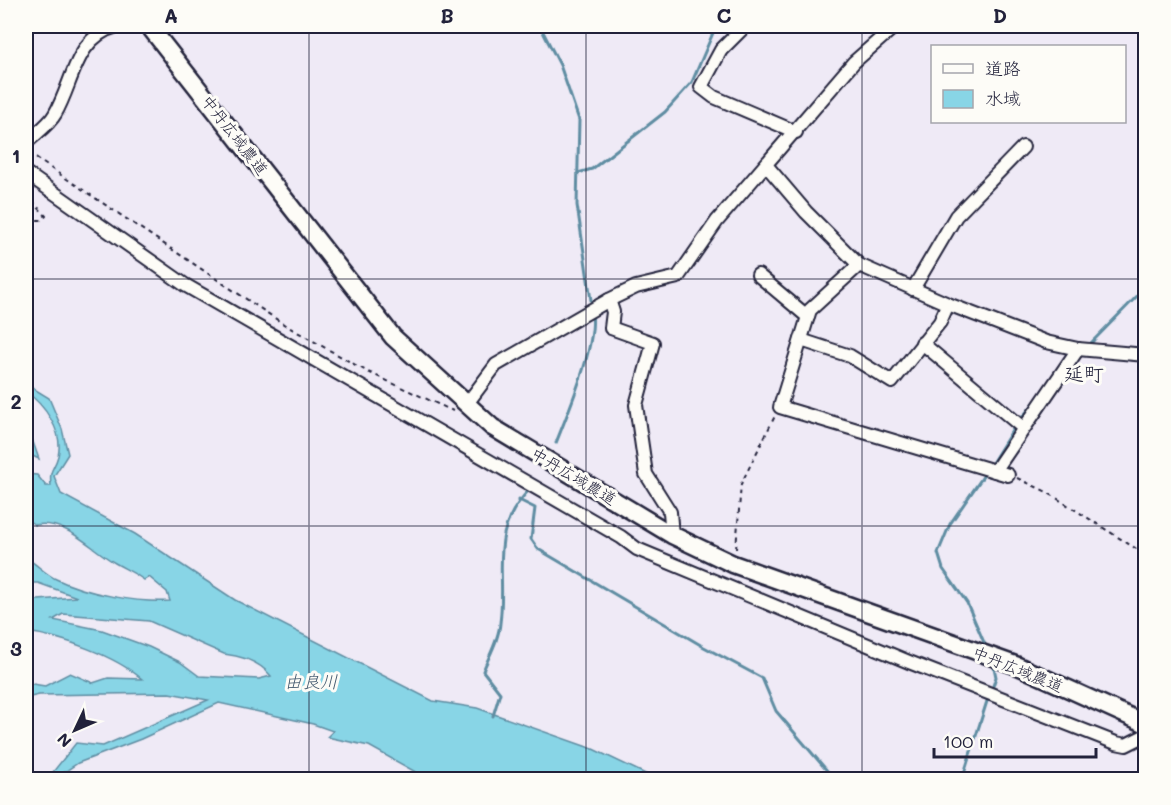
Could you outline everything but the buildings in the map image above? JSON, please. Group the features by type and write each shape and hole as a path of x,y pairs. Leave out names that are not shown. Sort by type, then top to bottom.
{"street":[{"path":"26,143 55,115 84,48 97,34 117,26"},
{"name":"中丹広域農道","path":"149,26 393,337 463,410 672,535 733,564 1018,666 1146,724"},
{"path":"745,26 721,50 701,87 714,97 796,132"},
{"path":"463,410 496,365 578,316 636,287 678,277 717,221 854,62 895,26"},
{"path":"913,289 956,216 1023,147"},
{"path":"766,165 806,212 859,265 948,304 1046,342 1078,349 1146,355"},
{"path":"26,172 185,285 621,537 637,549 909,662 1116,743 1126,745 1146,735"},
{"path":"859,265 810,310 780,407 1008,475"},
{"path":"758,275 808,317"},
{"path":"605,302 613,312 611,328 653,343 636,405 646,474 670,512 672,535"},
{"path":"801,340 850,356 892,382 940,322 948,304"},
{"path":"922,344 1023,428"},
{"path":"995,471 1078,349"}],"path":[{"path":"26,152 285,326 368,372 463,410"},
{"path":"26,194 46,216 42,220 26,220"},
{"path":"733,564 741,484 780,407"},
{"path":"1008,475 1047,492 1146,555"}],"water":[{"name":"由良川","path":"26,384 49,398 62,429 68,454 54,476 61,494 135,534 235,600 433,701 477,708 593,749 656,779 428,779 369,746 327,737 333,731 313,724 219,703 141,739 78,763 54,779 36,779 53,772 76,743 103,746 208,700 169,693 39,695 26,698 26,683 45,686 70,673 93,683 108,678 142,679 87,648 26,632 26,601 77,597 38,583 26,583 26,558 52,577 82,589 128,599 170,601 167,592 149,577 144,580 115,563 78,536 57,526 35,525 26,519 26,474 37,475 46,486 51,486 51,472 59,447 55,428 46,411 26,392","holes":["63,614 149,621 224,654 250,660 271,676 259,679 199,676 180,662 149,647 102,630 53,620"]},
{"path":"26,422 39,459 28,454 26,457"}],"waterway":[{"path":"540,26 560,65 579,120 577,205 592,307"},
{"path":"578,173 592,169 665,112 692,82 716,26"},
{"path":"1088,346 1146,287"},
{"path":"556,443 586,360 592,313"},
{"path":"1019,421 1034,403"},
{"path":"990,466 1015,426"},
{"path":"986,472 950,524 938,553 943,569 967,603 986,647"},
{"path":"493,716 500,693 483,671 499,629 502,604 503,537 508,521 530,489"},
{"path":"519,500 535,508 531,539 538,549 704,647 762,678 776,711 835,780"},
{"path":"991,692 996,677 993,663"},
{"path":"962,780 988,698"}],"district":[{"name":"延町","path":"1084,374"}]}
